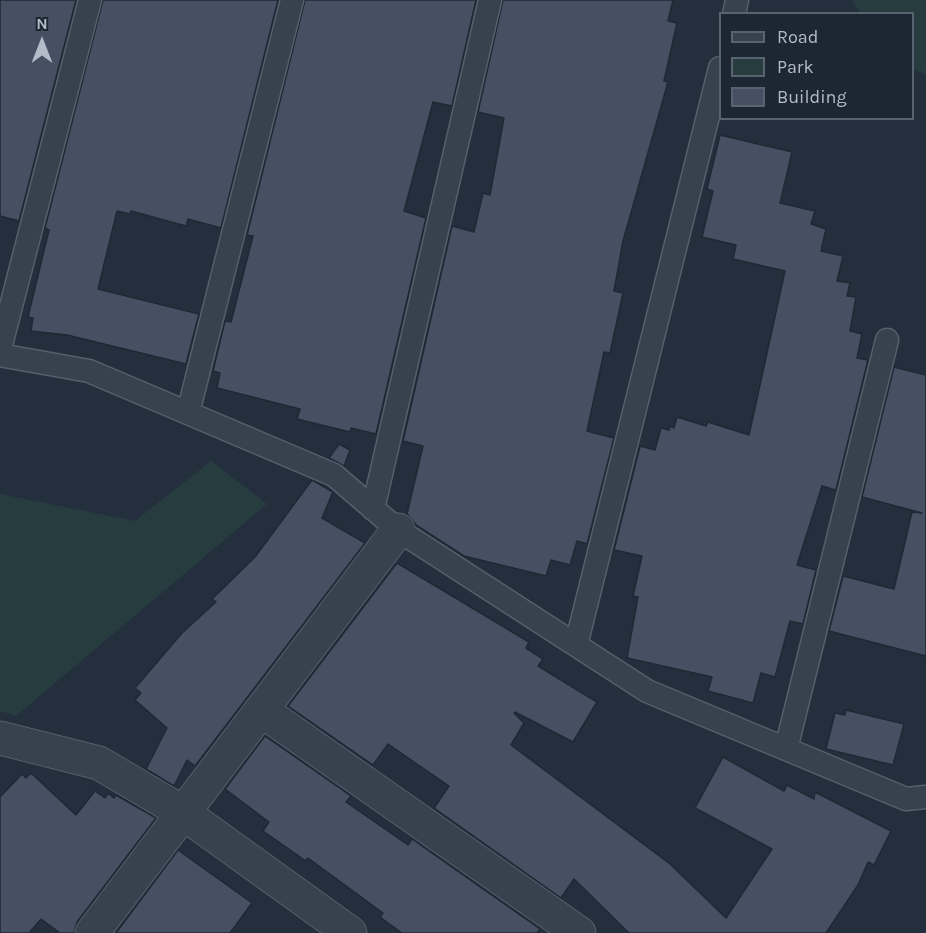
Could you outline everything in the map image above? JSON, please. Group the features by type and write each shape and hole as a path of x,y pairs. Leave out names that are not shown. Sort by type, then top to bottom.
{"street":[{"path":"92,933 398,530"},
{"path":"261,710 579,933"},
{"path":"0,738 99,763 182,812 350,933"}],"lane":[{"path":"0,350 90,0"},
{"path":"188,413 292,0"},
{"path":"374,509 490,0"},
{"path":"576,645 719,72"},
{"path":"786,749 886,340"},
{"path":"0,354 89,371 334,475 398,530 647,691 906,799 926,798"}],"green space":[{"path":"852,0 926,0 926,74 914,69 914,12 860,12"},
{"path":"211,461 267,504 16,716 0,711 0,494 135,521"}],"building":[{"path":"0,0 76,0 19,221 0,216"},
{"path":"103,0 278,0 221,228 188,219 186,226 131,211 130,214 117,211 98,289 199,314 186,364 67,335 31,331 33,318 28,317 49,230 45,228"},
{"path":"305,0 476,0 452,106 433,102 404,211 426,218 376,434 351,428 350,432 297,419 300,409 217,388 220,373 213,371 225,321 231,322 253,236 247,235"},
{"path":"503,0 673,0 668,21 677,23 664,81 668,82 623,241 614,291 623,293 610,353 604,352 587,431 614,438 587,544 577,541 570,565 551,560 546,576 464,556 416,525 407,514 423,446 403,441 452,226 474,232 483,193 490,195 504,118 478,112"},
{"path":"720,135 792,152 780,203 815,211 811,224 826,229 821,251 843,256 837,281 850,283 847,296 856,297 850,331 862,334 857,358 868,360 836,490 822,486 797,565 816,570 803,624 790,621 775,677 761,673 753,703 708,691 712,677 627,658 638,597 633,596 642,556 614,550 640,446 655,450 661,428 669,430 670,426 674,428 677,417 706,426 708,422 749,435 785,271 733,259 736,245 702,237 713,191 707,189"},
{"path":"894,367 926,375 926,656 829,631 843,576 894,589 912,512 922,513 862,497"},
{"path":"339,444 350,450 344,466 329,458"},
{"path":"312,480 333,492 322,518 365,543 195,766 187,760 174,786 146,769 167,728 135,700 141,693 135,688 182,633 216,602 212,599 255,557"},
{"path":"397,563 529,642 526,648 543,659 538,666 597,702 573,742 515,712 524,723 511,745 670,864 726,918 772,849 695,808 723,757 784,791 787,785 814,799 815,792 891,831 874,865 868,862 858,885 826,933 629,933 574,879 561,898 434,808 449,786 388,744 373,765 288,706"},
{"path":"846,710 904,724 893,765 826,749 835,713 845,715"},
{"path":"265,736 351,796 346,802 408,845 412,839 540,929 537,933 402,933 380,917 383,913 308,858 306,861 263,831 269,822 225,789"},
{"path":"31,773 76,815 95,791 105,798 108,793 114,798 116,795 156,818 77,922 74,933 60,933 41,919 29,933 0,933 0,797 22,774 26,778"},
{"path":"178,850 252,903 230,933 116,933"}]}
